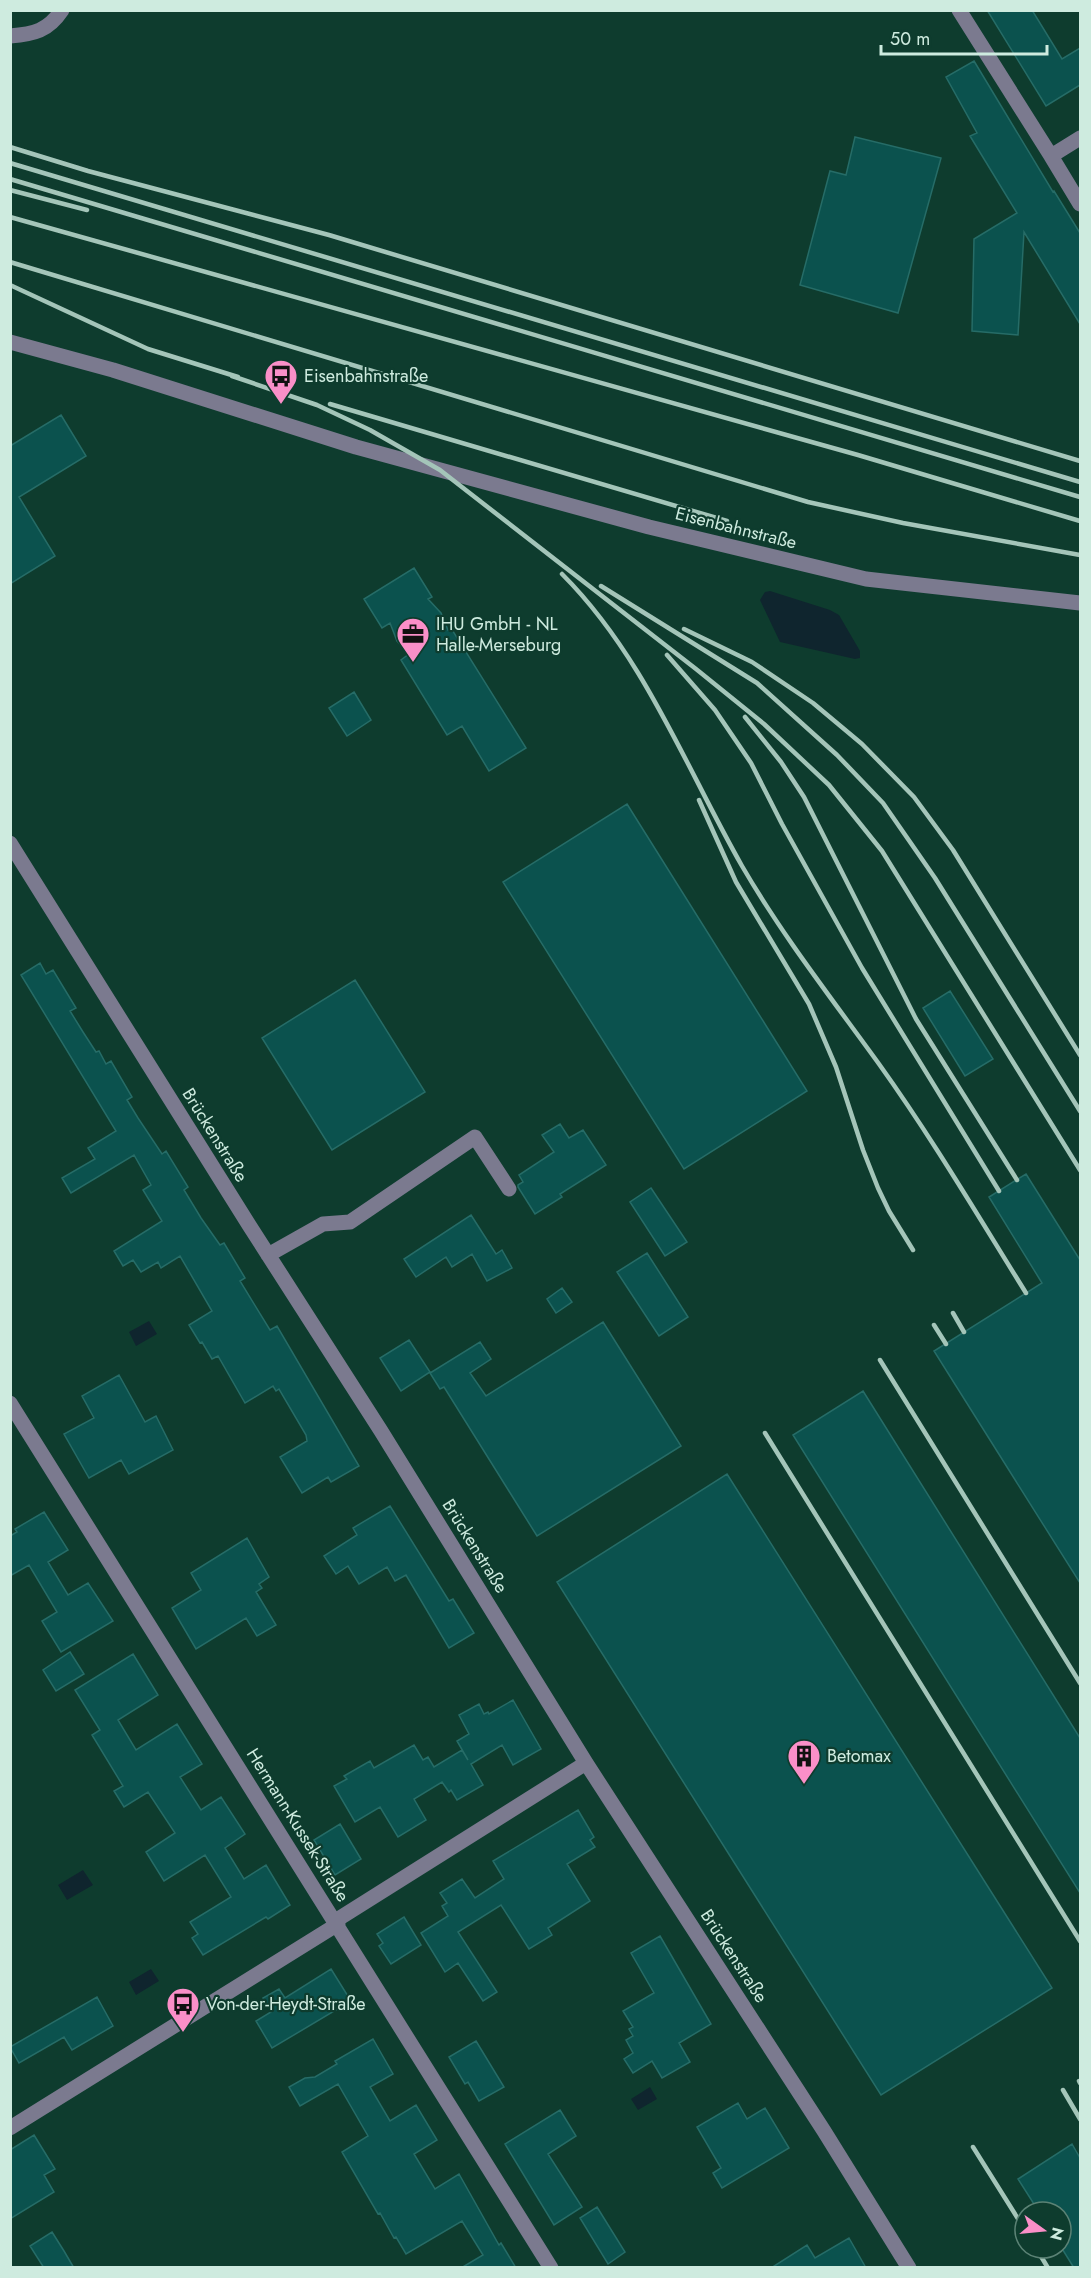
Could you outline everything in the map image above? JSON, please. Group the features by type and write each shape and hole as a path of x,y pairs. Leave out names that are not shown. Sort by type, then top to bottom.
{"street":[{"path":"10,36 32,34 53,23 62,10"},
{"path":"959,10 1080,204"},
{"path":"1051,156 1080,138"},
{"name":"Eisenbahnstraße","path":"10,342 113,370 356,447 661,530 866,579 1080,603"},
{"name":"Brückenstraße","path":"10,843 387,1441 586,1763 824,2131 909,2268"},
{"path":"268,1255 323,1224 350,1222 475,1137 508,1189"},
{"name":"Hermann-Kussek-Straße","path":"10,1403 551,2268"},
{"path":"10,2128 586,1763"}],"water":[{"path":"770,591 839,615 860,651 860,658 855,659 780,642 760,600 765,592"},
{"path":"149,1321 157,1334 136,1346 129,1332"},
{"path":"83,1870 93,1885 67,1900 58,1885"},
{"path":"151,1969 159,1981 136,1995 129,1982"},
{"path":"650,2087 657,2099 638,2110 631,2099"}],"building":[{"path":"987,10 1032,10 1062,59 1080,48 1080,85 1046,106"},
{"path":"974,61 1080,233 1080,324 1024,232 1018,335 972,331 974,239 1017,213 970,136 977,133 946,77"},
{"path":"855,137 941,158 898,313 800,285 830,171 846,175"},
{"path":"61,415 86,456 19,497 55,556 10,584 10,446"},
{"path":"414,568 432,597 428,599 441,613 448,630 451,628 526,748 489,771 462,726 447,735 401,660 409,654 397,641 390,623 382,628 364,599"},
{"path":"354,692 371,720 347,736 329,708"},
{"path":"627,804 807,1091 684,1169 503,882"},
{"path":"40,963 46,974 53,970 76,1008 70,1011 96,1052 99,1051 106,1064 111,1061 132,1097 127,1100 138,1118 162,1154 166,1151 188,1187 184,1190 201,1218 220,1245 224,1243 245,1278 240,1281 270,1330 277,1326 359,1466 331,1482 328,1477 302,1493 280,1457 307,1441 306,1435 279,1389 276,1391 273,1386 245,1403 218,1356 212,1359 202,1342 200,1343 189,1325 212,1311 180,1256 161,1268 158,1262 141,1272 133,1260 123,1266 114,1251 162,1221 143,1190 151,1185 134,1155 71,1193 62,1178 95,1159 88,1148 116,1131 21,975"},
{"path":"355,980 425,1092 332,1150 262,1038"},
{"path":"950,991 993,1059 965,1076 923,1008"},
{"path":"560,1124 569,1138 583,1130 606,1165 560,1194 562,1197 535,1214 518,1187 523,1182 519,1175 554,1152 542,1135"},
{"path":"1026,1174 1080,1260 1080,1583 934,1351 1042,1283 989,1197"},
{"path":"651,1188 687,1242 665,1256 630,1202"},
{"path":"471,1215 496,1254 502,1250 512,1268 487,1281 472,1254 452,1267 446,1257 416,1277 404,1259"},
{"path":"647,1253 688,1317 659,1336 617,1272"},
{"path":"562,1288 572,1302 556,1313 547,1299"},
{"path":"603,1322 681,1446 537,1536 444,1387 440,1389 430,1373 480,1342 491,1359 470,1373 486,1396"},
{"path":"409,1340 430,1372 401,1391 380,1358"},
{"path":"119,1375 145,1422 156,1416 173,1450 129,1474 121,1460 89,1478 64,1434 94,1418 82,1396"},
{"path":"863,1391 1080,1738 1080,1893 793,1435"},
{"name":"Betomax","path":"727,1474 1052,1988 881,2095 557,1582"},
{"path":"390,1506 449,1601 453,1599 474,1633 449,1648 406,1575 395,1581 387,1567 359,1584 348,1566 336,1574 324,1556 357,1535 353,1528"},
{"path":"44,1512 68,1550 48,1562 68,1595 88,1583 113,1621 61,1652 42,1621 57,1612 29,1565 10,1576 10,1536 17,1532 15,1529"},
{"path":"247,1538 269,1577 259,1584 262,1588 256,1592 276,1625 257,1636 246,1618 196,1649 172,1608 201,1590 191,1573"},
{"path":"70,1652 84,1674 56,1691 43,1670"},
{"path":"133,1654 158,1695 118,1720 136,1750 177,1724 202,1764 180,1777 201,1810 221,1797 245,1834 225,1848 244,1879 266,1865 290,1905 203,1955 192,1938 198,1934 190,1922 231,1897 205,1855 164,1881 146,1852 175,1833 148,1792 124,1807 114,1791 123,1786 92,1735 100,1730 75,1690"},
{"path":"513,1700 541,1749 513,1765 502,1745 471,1764 483,1785 457,1800 442,1782 414,1799 426,1820 398,1837 380,1807 355,1822 334,1786 347,1779 344,1776 370,1761 374,1768 414,1745 423,1760 428,1757 434,1767 462,1750 468,1760 457,1741 469,1734 459,1715 479,1704 484,1714 488,1712 489,1714"},
{"path":"578,1810 594,1837 590,1840 595,1847 567,1864 590,1901 548,1928 552,1935 529,1949 501,1905 458,1932 497,1992 483,2001 458,1963 445,1972 421,1933 448,1916 442,1906 447,1903 440,1893 462,1879 475,1898 504,1879 493,1861"},
{"path":"340,1824 361,1859 335,1875 314,1840"},
{"path":"404,1917 421,1945 391,1964 379,1946 383,1943 377,1934"},
{"path":"660,1936 711,2024 679,2043 690,2062 662,2078 652,2061 633,2073 624,2059 633,2053 626,2040 633,2036 629,2029 633,2027 623,2011 654,1993 631,1953"},
{"path":"331,1969 351,2001 272,2048 256,2021 271,2012 263,1998 279,1989 285,1998"},
{"path":"97,1997 113,2026 72,2050 64,2037 19,2063 10,2047"},
{"path":"373,2039 393,2074 370,2087 390,2121 416,2105 437,2140 414,2154 435,2189 459,2174 499,2245 501,2243 516,2268 461,2268 483,2255 462,2221 406,2254 380,2213 378,2214 342,2152 368,2136 338,2084 300,2106 289,2087 305,2078 315,2077 337,2064 335,2061"},
{"path":"476,2041 504,2087 479,2101 468,2082 465,2084 449,2057"},
{"path":"738,2103 747,2119 765,2108 789,2148 722,2188 713,2173 721,2168 697,2127"},
{"path":"560,2110 576,2136 548,2154 582,2207 554,2225 505,2144"},
{"path":"34,2135 55,2169 44,2175 54,2192 10,2219 10,2150"},
{"path":"1072,2144 1080,2158 1080,2268 1074,2268 1069,2260 1073,2260 1073,2200 1031,2200 1018,2179"},
{"path":"597,2207 625,2252 608,2264 580,2218"},
{"path":"52,2232 74,2268 44,2268 30,2246"},
{"path":"849,2238 866,2268 771,2268 807,2245 815,2258"}],"railway":[{"path":"10,147 88,171 329,235 1080,461"},
{"path":"10,163 1080,482"},
{"path":"10,179 1080,497"},
{"path":"10,190 87,210"},
{"path":"10,217 858,455 1080,521"},
{"path":"10,262 808,502 903,523 1080,555"},
{"path":"10,285 148,349 238,377"},
{"path":"232,376 317,405 370,430 440,470 764,724 829,785 882,851 1080,1170"},
{"path":"330,404 727,521"},
{"path":"562,574 617,640 661,713 757,892 918,1120 1026,1293"},
{"path":"601,586 757,683 837,755 883,803 935,878 1080,1111"},
{"path":"684,629 752,662 813,703 862,744 914,797 953,850 1080,1055"},
{"path":"667,655 715,710 751,763 862,968 999,1191"},
{"path":"745,717 781,762 804,797 916,1019 1017,1180"},
{"path":"699,800 736,882 809,1004 836,1067 878,1188 913,1250"},
{"path":"953,1313 964,1332"},
{"path":"934,1325 946,1344"},
{"path":"880,1360 1080,1683"},
{"path":"765,1433 1080,1941"},
{"path":"1063,2090 1080,2119"},
{"path":"973,2147 1013,2211"},
{"path":"1043,2260 1048,2268"}],"place":[{"name":"Eisenbahnstraße","path":"281,405"},
{"name":"IHU GmbH - NL Halle-Merseburg","path":"413,663"},
{"name":"Betomax","path":"804,1785"},
{"name":"Von-der-Heydt-Straße","path":"183,2033"}]}
